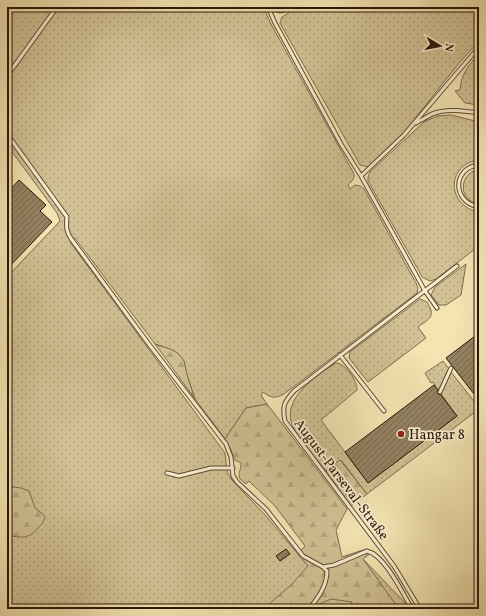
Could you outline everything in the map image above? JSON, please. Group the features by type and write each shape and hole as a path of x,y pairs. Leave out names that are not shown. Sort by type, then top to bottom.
{"lane":[{"path":"7,76 57,7"},
{"path":"268,7 341,144 361,176 425,291 437,308"},
{"path":"361,176 412,125 479,47"},
{"path":"412,125 433,114 448,111 479,113"},
{"path":"7,134 67,217 67,233 226,444 231,457 233,476 237,482 266,509 303,556 323,567 327,571 327,579 323,590 309,609"},
{"path":"479,164 471,166 461,176 459,188 464,200 472,206 479,208"},
{"name":"August-Parseval-Straße","path":"420,609 394,566 285,421 283,413 285,402 294,391 457,266"},
{"path":"340,355 384,410"},
{"path":"440,392 451,368"},
{"path":"167,473 179,476 211,468 233,468"},
{"path":"323,567 334,565 367,551 372,552 380,559 392,575 412,609"}],"green space":[{"path":"8,7 263,7 354,174 354,178 348,185 350,189 355,185 364,189 416,283 418,288 417,293 284,394 278,397 273,397 268,396 263,392 261,395 267,404 246,408 225,439 195,399 184,361 170,349 155,344 75,238 70,242 225,453 227,471 231,479 267,517 308,566 363,559 411,609 7,609 7,277 60,221 57,213 7,145"},
{"path":"272,7 479,7 479,41 460,62 405,131 368,167 360,165 280,23 282,17 290,12 289,10 277,13"},
{"path":"479,53 479,105 465,103 455,91 460,90 464,74"},
{"path":"451,115 479,122 479,160 468,163 460,169 454,185 460,202 468,208 479,212 479,246 436,279 430,281 422,277 368,181 368,177 370,172 424,122 437,116"},
{"path":"479,169 479,203 472,202 467,198 464,194 463,188 467,176"},
{"path":"466,264 461,295 446,305 439,305 431,295 435,287"},
{"path":"420,299 427,302 431,311 430,317 418,327 426,338 368,382 349,358 350,352"},
{"path":"155,344 178,353 184,361 195,399"},
{"path":"443,361 449,369 438,391 433,382 431,383 425,373"},
{"path":"336,363 347,369 355,382 357,390 321,420 368,483 457,416 441,394 451,372 477,405 479,405 479,409 367,494 341,460 326,471 296,432 290,417 291,407 302,389"},
{"path":"267,404 347,509 336,530 342,557 366,549 372,552 363,559 399,609 350,609 352,602 331,599 317,605 315,609 263,609 291,585 308,566 298,554 305,546 275,506 249,481 246,484 240,479 239,475 241,463 235,460 225,439 246,408"},
{"path":"340,460 367,494 351,506 326,471"},
{"path":"7,486 29,491 35,508 45,516 44,521 36,531 28,536 16,537 7,534"}],"building":[{"path":"19,180 46,205 40,211 52,222 7,269 7,193"},
{"path":"479,333 479,398 475,393 474,394 446,358"},
{"name":"Hangar 8","path":"434,385 438,390 438,394 441,395 457,416 368,483 345,452"},
{"path":"286,549 290,554 280,561 276,556"}],"place":[{"name":"Hangar 8","path":"401,434"}]}
